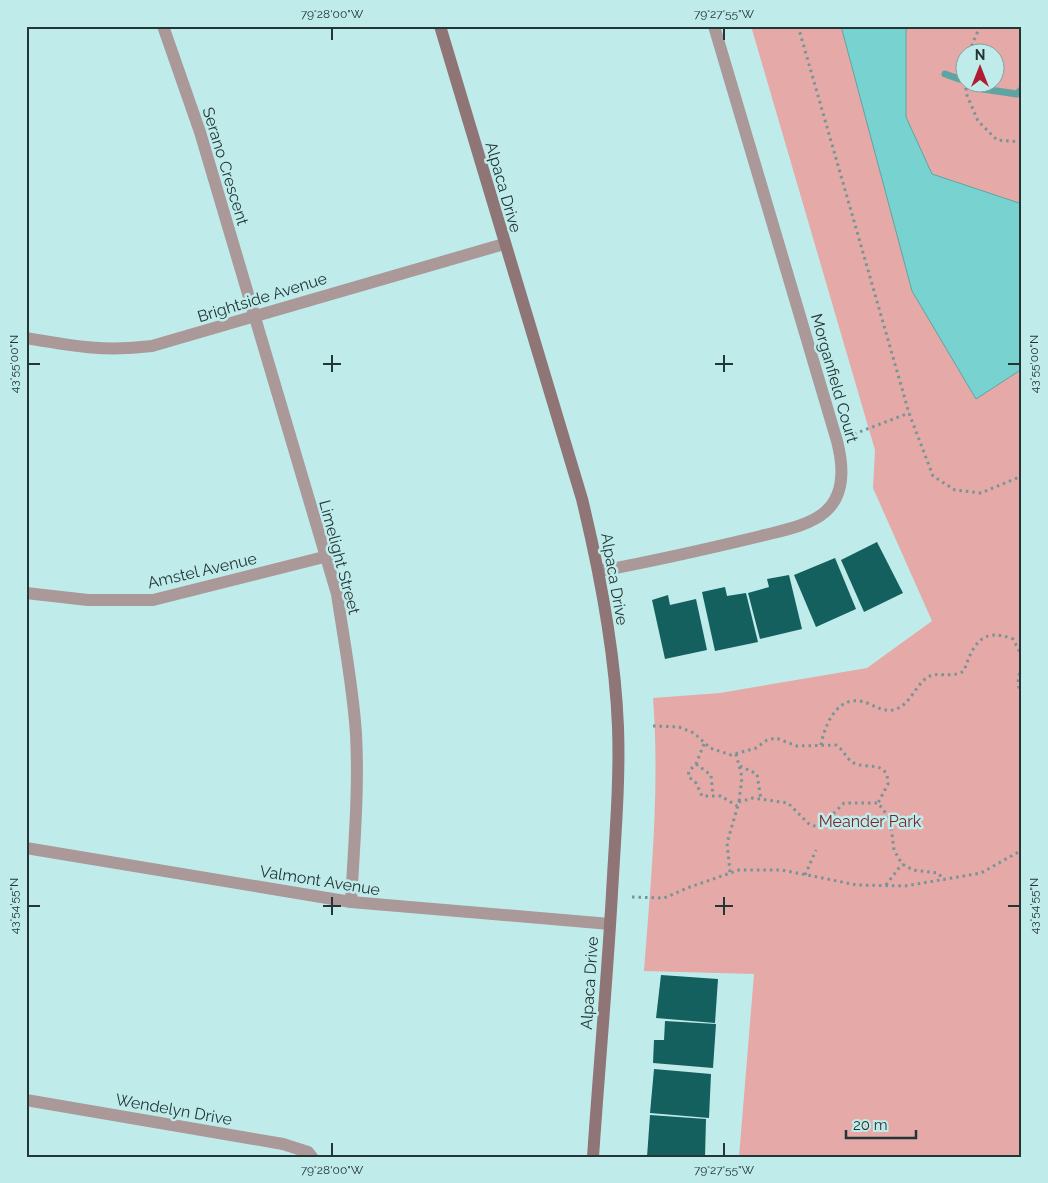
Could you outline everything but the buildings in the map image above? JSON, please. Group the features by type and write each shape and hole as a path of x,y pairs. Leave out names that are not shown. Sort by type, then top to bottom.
{"street":[{"name":"Serano Crescent","path":"163,26 202,140 254,317"},
{"name":"Alpaca Drive","path":"440,26 582,499 600,571 618,725 618,777 610,924 593,1157"},
{"name":"Morganfield Court","path":"600,571 649,562 781,531 808,522 825,512 836,497 842,479 842,461 714,26"},
{"name":"Brightside Avenue","path":"26,338 81,348 118,350 152,346 504,244"},
{"name":"Limelight Street","path":"254,317 324,557 337,594 350,673 356,734 357,798 351,902"},
{"name":"Amstel Avenue","path":"26,593 88,600 153,600 324,557"},
{"name":"Valmont Avenue","path":"26,848 351,902 390,907 610,924"},
{"name":"Wendelyn Drive","path":"26,1100 283,1144 308,1152 312,1157"}],"path":[{"path":"798,26 909,413 933,476 954,490 981,493 1022,476"},
{"path":"973,42 980,26"},
{"path":"966,92 978,121 997,140 1022,142"},
{"path":"836,441 909,413"},
{"path":"820,746 828,721 841,706 855,701 889,710 903,706 920,683 930,675 956,676 964,671 977,642 988,634 1001,634 1013,639 1022,656"},
{"path":"1022,667 1018,676 1018,690 1022,694"},
{"path":"653,726 679,727 694,733 704,744 731,756 776,738 797,746 836,745 852,762 874,765 882,770 888,778 888,784 878,803"},
{"path":"704,744 696,764 689,771 688,776 696,783 699,794 721,796 738,804 753,798 788,803 810,825 820,827 844,803 878,803"},
{"path":"730,872 727,843 738,804 742,777 736,754"},
{"path":"696,764 711,775 713,794"},
{"path":"740,766 757,774 761,800"},
{"path":"878,803 890,820 894,850 902,864 913,870 938,873 944,880"},
{"path":"806,875 816,850"},
{"path":"632,897 664,898 730,872 782,870 857,885 905,886 981,873 1022,850"},
{"path":"886,886 902,864"}],"green space":[{"name":"Meander Park","path":"751,26 1022,26 1022,1157 739,1157 754,974 644,971 655,800 656,766 653,698 720,693 867,668 932,621 873,488 875,450"}],"water":[{"path":"841,26 906,26 906,117 932,174 1022,204 1022,369 976,399 912,291"}],"waterway":[{"path":"945,74 956,78"},
{"path":"1003,92 1017,94 1022,89"}]}
